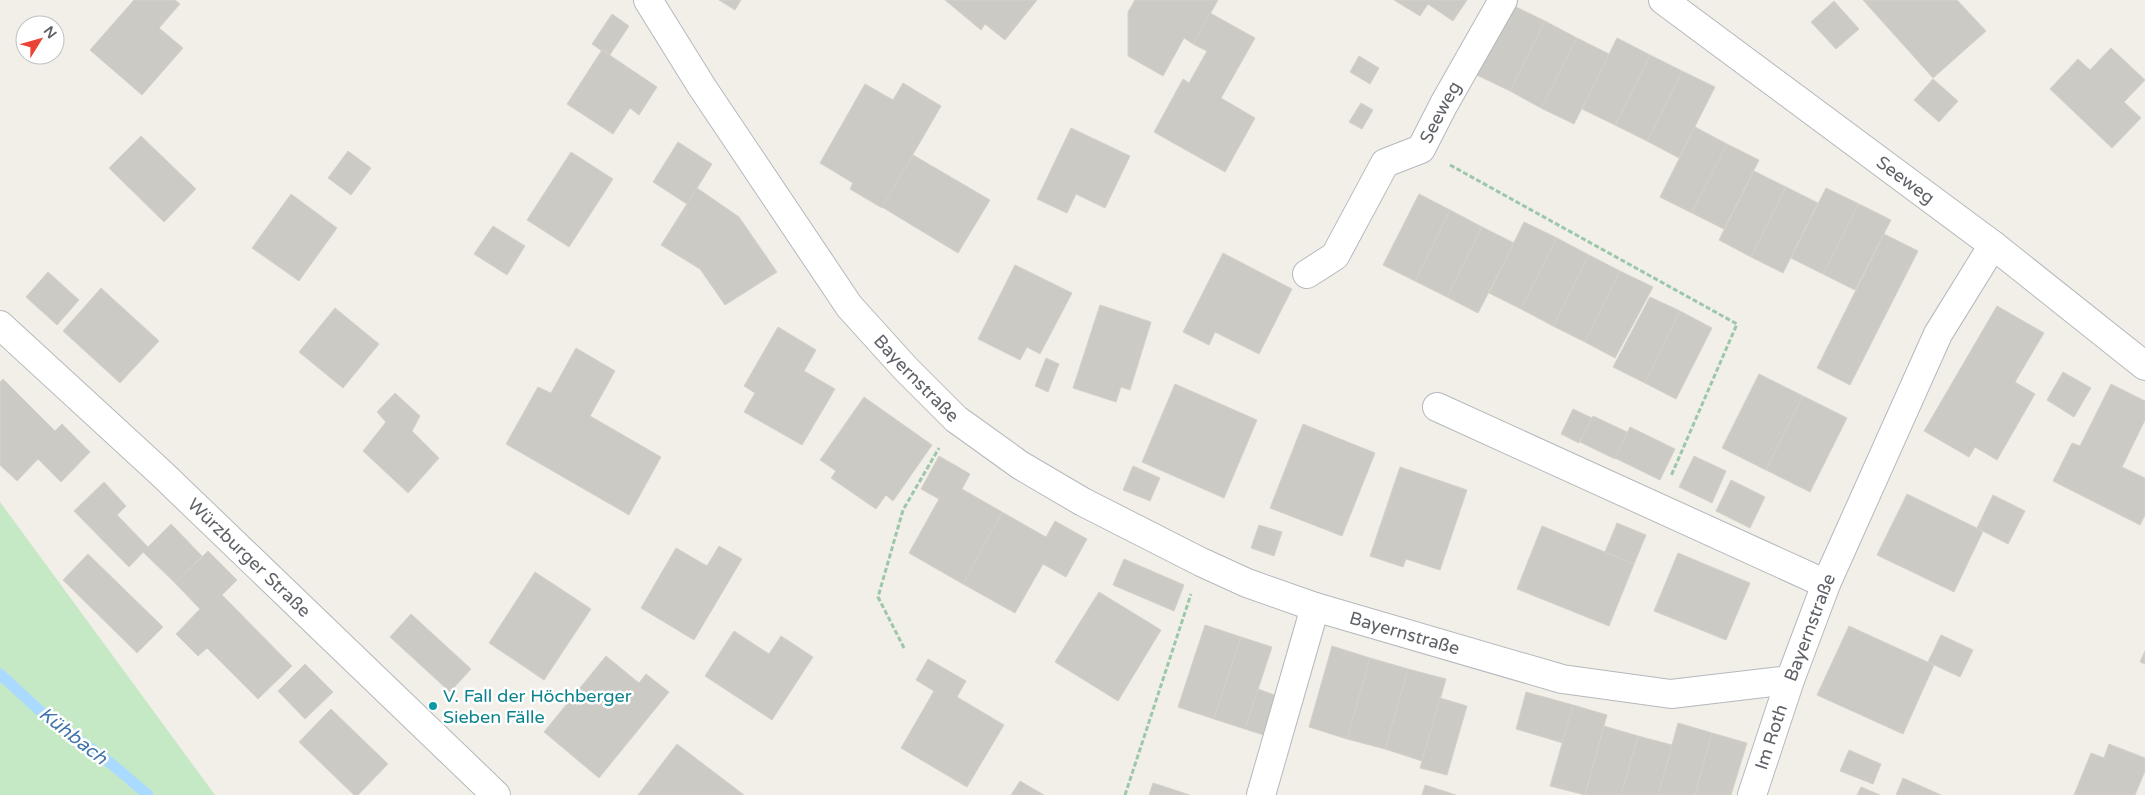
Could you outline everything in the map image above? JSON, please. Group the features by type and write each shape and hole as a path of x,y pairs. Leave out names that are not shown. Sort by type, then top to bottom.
{"street":[{"name":"Bayernstraße","path":"648,0 702,87 850,306 904,368 956,419 1020,465 1075,498 1201,562 1247,583 1315,607 1562,679 1671,694 1790,680 1826,584 1938,334 1993,245"},
{"name":"Seeweg","path":"1307,274 1334,256 1385,163 1421,149 1502,0"},
{"name":"Seeweg","path":"1663,0 1993,245 2145,366"},
{"name":"Würzburger Straße","path":"0,325 174,486 496,795"},
{"path":"1437,407 1826,584"},
{"path":"1261,795 1315,607"},
{"name":"Im Roth","path":"1752,795 1790,680"}],"path":[{"path":"1421,149 1737,324 1686,443"},
{"path":"904,648 878,597 903,510 956,419"},
{"path":"1124,795 1201,562"}],"green space":[{"path":"0,502 215,795 0,795"}],"building":[{"path":"134,0 175,0 180,4 159,28 183,48 142,95 90,50"},
{"path":"719,0 741,0 735,10"},
{"path":"945,0 1037,0 1005,40 985,24 981,30"},
{"path":"1135,0 1218,0 1193,44 1184,38 1163,76 1128,56 1128,12"},
{"path":"1394,0 1467,0 1453,21 1428,4 1420,16"},
{"path":"1863,0 1957,0 1986,31 1933,78"},
{"path":"1834,1 1859,29 1836,49 1811,22"},
{"path":"1512,5 1545,21 1510,91 1477,75"},
{"path":"1210,13 1255,38 1221,98 1255,118 1225,172 1154,132 1183,79 1189,83 1207,51 1193,44"},
{"path":"612,14 629,26 609,56 592,44"},
{"path":"1545,21 1577,38 1541,108 1510,91"},
{"path":"1577,38 1609,54 1574,124 1541,108"},
{"path":"1617,38 1650,55 1615,125 1582,109"},
{"path":"2111,48 2145,80 2124,102 2141,118 2112,148 2050,89 2078,59 2090,70"},
{"path":"602,50 657,87 639,115 630,108 613,134 567,104"},
{"path":"1650,55 1682,71 1647,141 1615,125"},
{"path":"1359,56 1379,68 1370,84 1350,72"},
{"path":"1682,71 1715,87 1679,158 1647,141"},
{"path":"1933,79 1958,101 1939,122 1914,100"},
{"path":"903,83 941,106 882,208 850,189 853,183 820,163 865,84 893,100"},
{"path":"1361,103 1373,110 1362,129 1349,122"},
{"path":"1695,127 1727,144 1692,213 1660,197"},
{"path":"1071,128 1130,156 1105,208 1076,194 1067,213 1037,199"},
{"path":"141,136 196,189 164,222 109,168"},
{"path":"678,142 712,164 687,204 653,182"},
{"path":"1727,144 1759,160 1724,229 1692,213"},
{"path":"348,151 371,168 351,195 328,178"},
{"path":"571,152 613,179 569,247 527,220"},
{"path":"913,155 990,200 958,253 882,207"},
{"path":"1754,171 1786,187 1751,257 1719,240"},
{"path":"1786,187 1818,203 1783,273 1751,257"},
{"path":"697,188 739,217 777,272 725,305 700,269 661,245"},
{"path":"1826,188 1859,204 1823,274 1791,258"},
{"path":"291,194 337,228 299,281 252,248"},
{"path":"1419,194 1450,210 1415,281 1383,265"},
{"path":"1859,204 1891,220 1855,290 1823,274"},
{"path":"1450,210 1482,227 1447,297 1415,281"},
{"path":"1524,222 1557,238 1521,309 1489,293"},
{"path":"493,226 525,246 507,275 474,254"},
{"path":"1482,227 1514,243 1478,313 1447,297"},
{"path":"1884,234 1918,251 1850,385 1817,368"},
{"path":"1557,238 1589,255 1553,326 1521,309"},
{"path":"1223,253 1292,289 1259,354 1215,332 1209,345 1183,332"},
{"path":"1589,255 1620,271 1585,342 1553,326"},
{"path":"1015,265 1072,293 1040,354 1027,347 1020,360 978,339"},
{"path":"1620,271 1653,287 1615,358 1585,342"},
{"path":"48,272 79,300 57,325 26,297"},
{"path":"101,288 159,341 120,383 63,331"},
{"path":"1650,297 1680,311 1645,383 1613,367"},
{"path":"1100,305 1151,322 1130,390 1121,387 1116,402 1073,388"},
{"path":"1997,306 2044,333 2015,382 2035,394 1997,460 1975,447 1969,457 1924,431"},
{"path":"335,308 379,344 343,388 299,352"},
{"path":"1680,311 1712,328 1676,399 1645,383"},
{"path":"778,327 816,350 804,371 835,389 802,445 744,412 755,393 744,386"},
{"path":"576,348 615,371 590,416 661,457 629,515 506,444 538,387 551,393"},
{"path":"1046,358 1059,364 1048,392 1035,386"},
{"path":"2063,372 2091,388 2074,417 2047,400"},
{"path":"1759,374 1803,396 1766,470 1722,448"},
{"path":"3,379 55,431 62,424 90,452 61,482 38,459 17,481 0,465 0,382"},
{"path":"1175,384 1257,420 1224,498 1142,462"},
{"path":"2111,384 2145,401 2145,420 2122,467 2145,478 2145,515 2140,525 2053,481 2072,443 2080,446"},
{"path":"395,393 420,416 412,431 439,458 408,493 363,451 386,422 377,412"},
{"path":"1803,396 1847,418 1810,492 1766,470"},
{"path":"864,397 932,445 893,501 886,495 876,509 831,478 836,471 820,460"},
{"path":"1573,409 1592,418 1579,443 1561,434"},
{"path":"1593,416 1627,432 1615,459 1580,442"},
{"path":"1303,424 1375,453 1342,536 1270,508"},
{"path":"1630,427 1675,449 1660,480 1615,458"},
{"path":"939,456 970,474 962,489 1002,512 963,584 909,553 939,499 921,489"},
{"path":"1694,456 1726,471 1712,503 1679,487"},
{"path":"1133,466 1160,478 1150,501 1123,490"},
{"path":"1400,467 1467,490 1440,570 1406,559 1403,567 1370,556"},
{"path":"1731,480 1765,497 1750,528 1716,511"},
{"path":"104,482 126,506 117,515 148,547 129,567 74,511"},
{"path":"1907,494 1983,531 1954,592 1877,555"},
{"path":"1993,495 2025,511 2008,544 1977,528"},
{"path":"1002,512 1046,537 1055,521 1087,539 1066,577 1043,564 1015,613 963,584"},
{"path":"1617,523 1646,535 1634,564 1605,552"},
{"path":"171,524 202,556 175,583 143,552"},
{"path":"1259,525 1282,532 1274,556 1251,548"},
{"path":"1542,526 1634,564 1609,626 1517,589"},
{"path":"719,546 742,559 694,640 641,608 676,548 707,566"},
{"path":"208,551 237,580 222,595 292,666 258,699 207,648 198,656 176,634 200,609 175,583"},
{"path":"1678,553 1750,583 1726,640 1654,611"},
{"path":"88,554 163,627 137,653 63,580"},
{"path":"1124,559 1184,585 1174,611 1113,585"},
{"path":"535,572 591,609 544,680 489,643"},
{"path":"1099,592 1161,630 1118,701 1055,662"},
{"path":"411,614 471,669 450,692 390,637"},
{"path":"1205,625 1241,637 1214,719 1178,707"},
{"path":"1849,626 1934,665 1903,734 1817,695"},
{"path":"734,631 769,654 781,636 813,657 772,720 705,676"},
{"path":"1941,635 1973,650 1960,677 1928,662"},
{"path":"1241,637 1272,647 1245,729 1214,719"},
{"path":"1332,646 1370,658 1347,739 1309,727"},
{"path":"2145,651 2145,664 2140,662"},
{"path":"606,656 639,683 646,674 669,692 599,778 544,732"},
{"path":"1370,658 1408,669 1385,749 1347,739"},
{"path":"928,659 966,681 957,697 1004,725 967,787 901,748 934,691 916,680"},
{"path":"305,664 333,692 305,719 278,691"},
{"path":"1408,669 1446,679 1422,761 1385,749"},
{"path":"1258,689 1280,697 1267,736 1245,729"},
{"path":"1526,692 1573,705 1563,743 1516,729"},
{"path":"1440,698 1467,706 1447,775 1420,768"},
{"path":"1573,705 1607,715 1585,795 1550,786"},
{"path":"331,709 388,764 358,795 354,795 299,742"},
{"path":"1678,723 1712,733 1695,795 1658,795"},
{"path":"1604,726 1638,736 1621,795 1585,795"},
{"path":"1712,733 1747,743 1731,795 1695,795"},
{"path":"1638,736 1672,745 1658,795 1621,795"},
{"path":"677,744 744,795 638,795"},
{"path":"2109,744 2145,758 2145,771 2135,795 2074,795 2091,753 2104,758"},
{"path":"1849,750 1881,764 1873,784 1840,771"},
{"path":"1903,778 1941,795 1896,795"},
{"path":"1020,781 1044,795 1011,795"},
{"path":"1153,783 1190,795 1149,795"},
{"path":"1425,785 1456,795 1422,795"},
{"path":"1861,787 1880,795 1857,795"}],"waterway":[{"name":"Kühbach","path":"0,674 39,710 113,765 148,795"}],"place":[{"name":"V. Fall der Höchberger Sieben Fälle","path":"433,706"}]}
